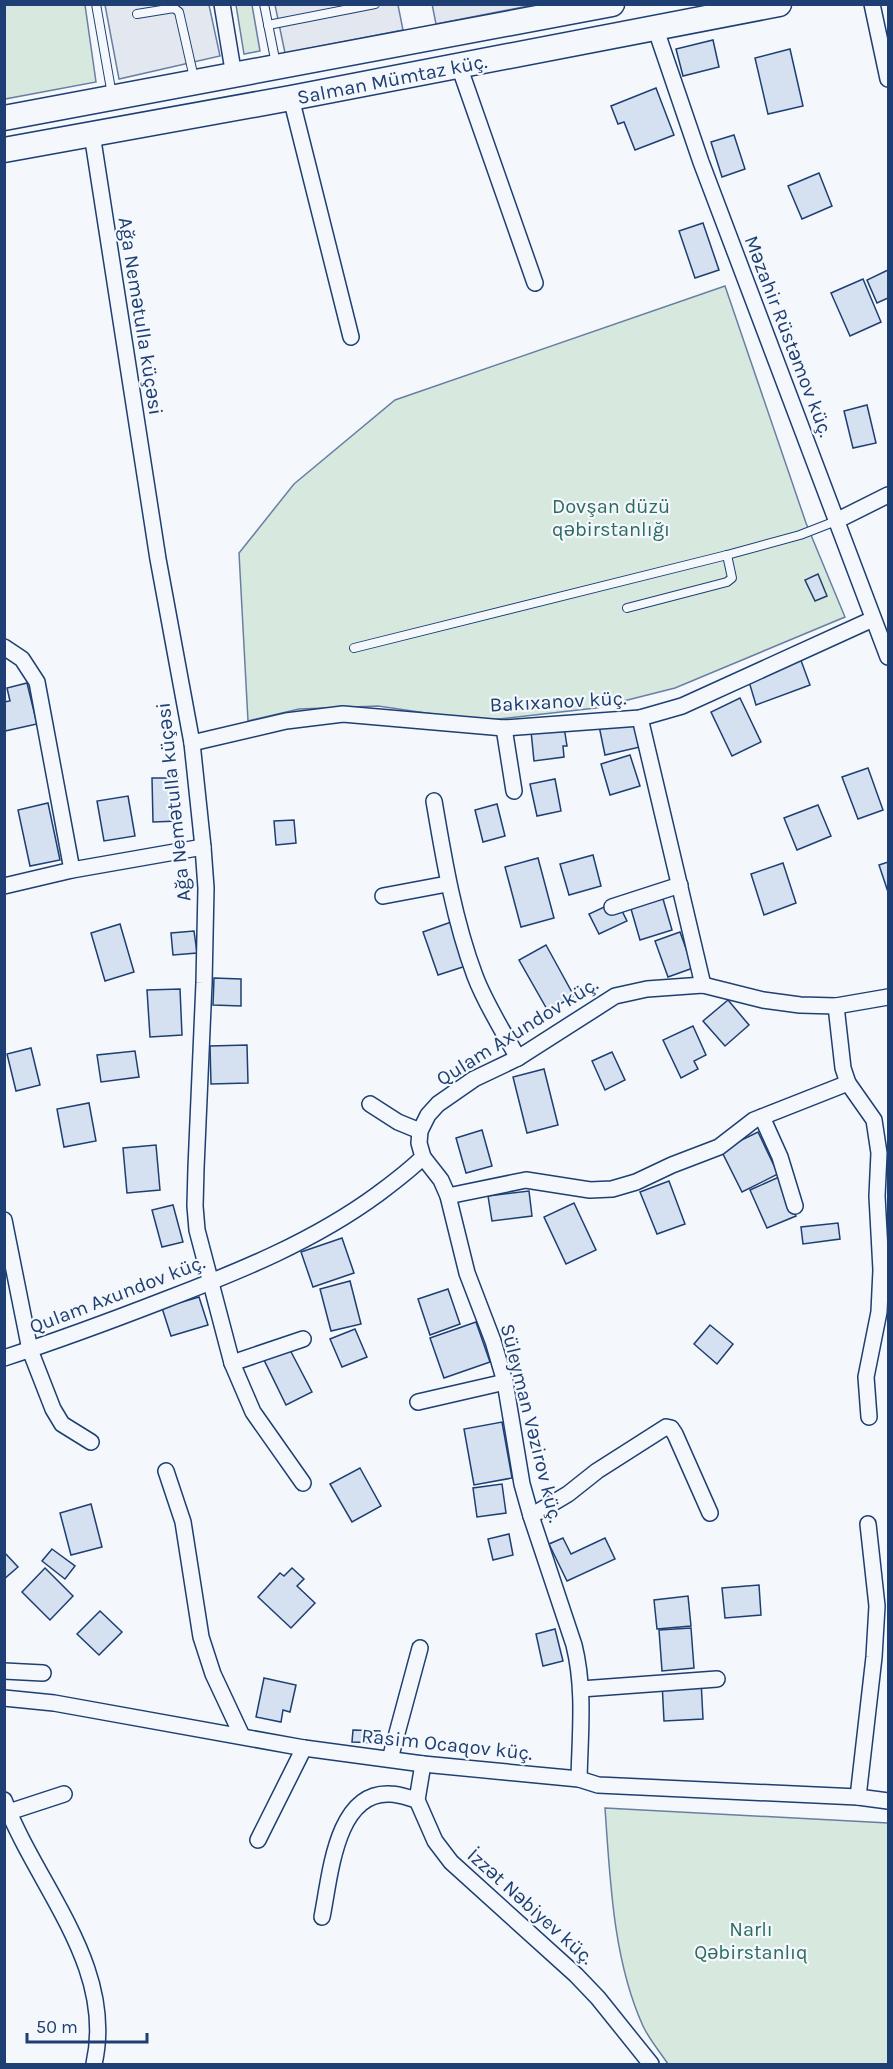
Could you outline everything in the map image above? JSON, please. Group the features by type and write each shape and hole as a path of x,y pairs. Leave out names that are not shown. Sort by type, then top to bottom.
{"highway":[{"path":"4,118 277,68 570,10 612,4"},
{"name":"Salman Mümtaz küç.","path":"4,150 291,98 779,4"},
{"path":"570,10 583,41"},
{"path":"112,98 118,130"}],"street":[{"path":"222,4 234,76"},
{"path":"872,4 888,78"},
{"name":"Məzahir Rüstəmov küç.","path":"655,27 701,162 873,619 887,649"},
{"path":"459,66 535,283"},
{"path":"291,98 351,337"},
{"name":"Ağa Nemətulla küçəsi","path":"92,134 156,548 192,743 203,847 206,888 195,1206 197,1230 232,1363 252,1412 303,1483"},
{"path":"836,520 888,495"},
{"name":"Bakıxanov küç.","path":"192,743 286,721 343,714 504,728 640,718 682,706 873,619"},
{"path":"4,647 22,660 37,682 72,870"},
{"path":"640,718 703,985"},
{"path":"504,728 514,791"},
{"path":"434,801 447,884 475,975 487,1004 518,1058"},
{"path":"4,886 72,870 203,847"},
{"path":"383,896 447,884"},
{"path":"612,907 680,885"},
{"name":"Qulam Axundov küç.","path":"420,1131 428,1115 438,1104 474,1080 518,1058 615,996 647,989 703,985 800,1005 836,1006 888,997"},
{"path":"836,1006 843,1068 848,1083 873,1120 883,1130 879,1153 877,1196 881,1270 879,1312 866,1377 869,1417"},
{"path":"448,1196 526,1180 590,1190 612,1190 719,1148 754,1120 848,1083"},
{"path":"370,1104 398,1122 420,1131 419,1143 423,1157"},
{"path":"762,1117 780,1157 795,1206"},
{"name":"Qulam Axundov küç.","path":"4,1358 210,1282 327,1229 410,1171 423,1157"},
{"name":"Süleyman Vəzirov küç.","path":"423,1157 441,1180 448,1196 467,1273 493,1341 505,1382 522,1484 574,1645 581,1689 579,1779"},
{"path":"4,1220 30,1350 53,1409 62,1424 91,1442"},
{"path":"232,1363 303,1339"},
{"path":"418,1402 505,1382"},
{"path":"531,1516 568,1494 597,1471 666,1427 671,1428 675,1434 710,1513"},
{"path":"166,1471 183,1522 201,1637 213,1674 242,1736"},
{"path":"858,1797 874,1657 877,1606 868,1524"},
{"path":"390,1759 420,1648"},
{"path":"4,1671 43,1673"},
{"path":"581,1689 717,1679"},
{"name":"Rasim Ocaqov küç.","path":"4,1698 54,1703 304,1748 423,1764 579,1779 598,1785 858,1797 888,1801"},
{"path":"258,1840 304,1748"},
{"path":"322,1917 337,1841 350,1812 368,1798 389,1794 417,1800 423,1764"},
{"path":"64,1794 7,1806 90,1972 96,2003 98,2032 93,2064"},
{"name":"İzzət Nəbiyev küç.","path":"417,1800 435,1841 451,1862 576,1975 598,1998 651,2064"}],"lane":[{"path":"96,4 112,98"},
{"path":"264,4 277,68"},
{"path":"268,26 375,4"},
{"path":"137,14 174,9 179,12 195,82"},
{"path":"354,648 727,555 800,535 836,520"},
{"path":"627,608 727,582 732,578 732,574 727,555"}],"green space":[{"path":"5,4 85,5 96,82 5,99"},
{"path":"236,5 252,5 260,51 244,54"},
{"name":"Dovşan düzü qəbirstanlığı","path":"725,286 806,523 845,617 675,688 596,708 481,721 378,706 299,709 248,721 239,553 294,484 395,400"},
{"name":"Narlı Qəbirstanlıq","path":"605,1808 888,1823 888,2064 668,2064 643,2026 625,1974 615,1919"}],"shaded area":[{"path":"432,4 533,4 533,5 436,24"},
{"path":"105,5 209,5 220,56 119,79"},
{"path":"275,5 398,5 403,30 285,53"}],"building":[{"path":"713,40 719,67 683,76 676,49"},
{"path":"790,49 803,106 768,114 755,58"},
{"path":"656,88 674,135 635,150 624,122 618,124 611,106"},
{"path":"734,135 745,169 722,177 711,142"},
{"path":"819,173 832,206 802,219 788,186"},
{"path":"703,223 719,270 695,278 679,231"},
{"path":"888,270 888,298 877,303 867,280"},
{"path":"863,279 881,322 850,336 831,293"},
{"path":"867,405 876,443 853,448 844,411"},
{"path":"818,574 827,596 815,601 805,580"},
{"path":"799,655 810,685 756,705 747,675"},
{"path":"27,683 37,724 5,731 4,702 10,701 7,688"},
{"path":"740,698 761,742 732,756 711,712"},
{"path":"633,714 640,747 605,755 598,721"},
{"path":"564,727 567,746 563,746 564,757 534,761 531,731"},
{"path":"630,755 640,786 610,795 601,764"},
{"path":"868,768 883,810 858,819 842,777"},
{"path":"152,778 178,778 179,821 153,822"},
{"path":"555,779 561,811 537,816 530,784"},
{"path":"128,796 135,836 104,841 97,801"},
{"path":"48,803 60,860 30,866 18,810"},
{"path":"497,804 505,836 483,842 475,810"},
{"path":"818,805 831,836 797,850 784,818"},
{"path":"294,820 296,843 276,845 274,821"},
{"path":"593,855 601,886 569,895 560,864"},
{"path":"538,858 554,918 521,927 505,867"},
{"path":"888,862 888,892 879,865"},
{"path":"783,863 796,903 764,915 751,874"},
{"path":"661,892 672,930 640,940 629,902"},
{"path":"617,901 627,921 599,934 589,914"},
{"path":"454,921 469,965 438,975 423,932"},
{"path":"120,924 134,972 105,981 91,933"},
{"path":"194,931 197,953 173,955 171,933"},
{"path":"680,932 693,968 668,977 655,941"},
{"path":"546,945 574,996 548,1011 519,960"},
{"path":"214,978 241,979 241,1006 213,1005"},
{"path":"180,989 182,1035 150,1037 147,990"},
{"path":"728,1000 749,1025 725,1046 703,1021"},
{"path":"693,1026 706,1055 694,1061 698,1069 681,1078 663,1040"},
{"path":"247,1045 248,1083 211,1084 210,1046"},
{"path":"31,1048 40,1085 16,1091 7,1054"},
{"path":"135,1051 139,1077 101,1082 97,1055"},
{"path":"612,1052 625,1080 605,1090 592,1061"},
{"path":"544,1069 558,1125 527,1133 513,1077"},
{"path":"89,1103 96,1141 64,1147 57,1109"},
{"path":"482,1130 492,1166 466,1173 456,1138"},
{"path":"758,1132 778,1174 742,1192 721,1150"},
{"path":"156,1145 160,1190 127,1193 123,1148"},
{"path":"779,1177 796,1216 767,1228 750,1190"},
{"path":"669,1181 685,1224 657,1234 640,1192"},
{"path":"529,1191 532,1216 492,1221 488,1196"},
{"path":"574,1203 596,1250 566,1264 544,1217"},
{"path":"173,1205 183,1242 162,1247 152,1210"},
{"path":"838,1223 840,1239 803,1244 801,1227"},
{"path":"342,1238 354,1273 313,1287 301,1252"},
{"path":"350,1281 361,1324 331,1331 320,1289"},
{"path":"448,1289 460,1324 430,1335 418,1299"},
{"path":"199,1297 208,1325 171,1336 162,1308"},
{"path":"476,1322 490,1362 444,1378 430,1338"},
{"path":"710,1325 733,1344 717,1364 694,1344"},
{"path":"355,1329 367,1357 342,1367 330,1339"},
{"path":"289,1348 312,1392 286,1405 264,1360"},
{"path":"502,1422 512,1478 474,1485 464,1429"},
{"path":"360,1468 381,1506 352,1522 330,1484"},
{"path":"502,1484 506,1513 477,1517 473,1488"},
{"path":"91,1504 102,1547 71,1555 60,1513"},
{"path":"509,1534 513,1555 493,1560 488,1539"},
{"path":"563,1538 571,1554 605,1538 615,1559 567,1581 549,1544"},
{"path":"52,1549 75,1566 65,1579 42,1561"},
{"path":"4,1552 18,1567 4,1579"},
{"path":"45,1568 73,1596 50,1620 22,1592"},
{"path":"292,1568 304,1579 297,1586 315,1603 291,1628 258,1597 280,1573 284,1576"},
{"path":"759,1585 761,1615 725,1618 722,1588"},
{"path":"688,1596 691,1626 657,1629 654,1600"},
{"path":"100,1611 122,1632 99,1655 77,1634"},
{"path":"691,1628 694,1668 662,1671 659,1630"},
{"path":"555,1629 563,1661 543,1666 536,1634"},
{"path":"264,1678 296,1685 290,1712 283,1710 281,1722 256,1717"},
{"path":"701,1680 703,1719 664,1721 662,1682"},
{"path":"353,1730 380,1731 379,1743 352,1742"}]}
